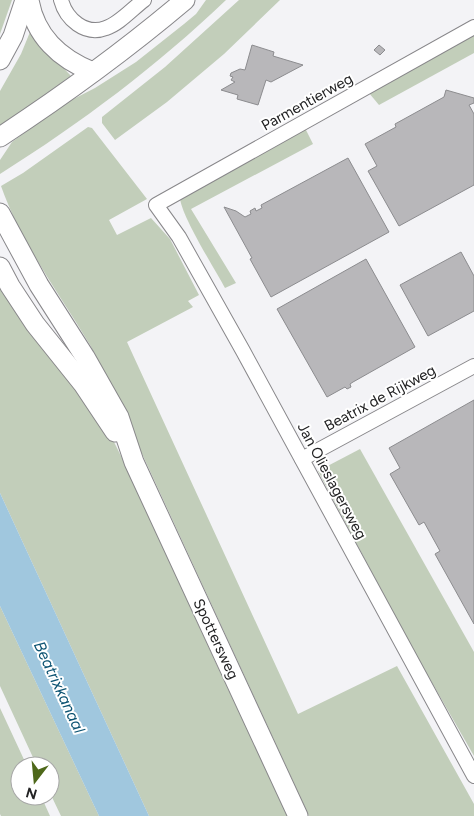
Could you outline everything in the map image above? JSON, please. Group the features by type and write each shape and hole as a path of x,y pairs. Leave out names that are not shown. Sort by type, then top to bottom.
{"main road":[{"path":"0,60 13,36 25,0"},
{"path":"29,0 37,26 47,41 68,60 93,72"},
{"path":"0,137 93,72 152,28 185,0"},
{"name":"Spottersweg","path":"0,213 39,284 85,357 119,417 134,462 298,816"},
{"name":"Spottersweg","path":"0,267 35,324 83,384 134,462"}],"street":[{"path":"61,0 71,20 86,28 100,30 107,28 144,0"},
{"name":"Parmentierweg","path":"156,205 474,28"},
{"name":"Jan Olieslagersweg","path":"156,205 179,237 474,776"},
{"name":"Beatrix de Rijkweg","path":"302,459 474,366"}],"green space":[{"path":"0,0 12,0 0,34"},
{"path":"206,0 226,0 146,71 60,135 0,174 0,160 12,142 60,106 95,88 136,62 196,14"},
{"path":"239,0 280,0 224,54 167,102 115,140 102,123 102,117 165,67"},
{"path":"30,32 71,76 0,127 0,91 21,54"},
{"path":"474,34 474,53 379,105 369,93"},
{"path":"88,127 92,128 147,199 109,220 117,235 151,218 170,239 199,295 188,301 193,307 127,342 298,714 397,666 474,804 474,816 309,816 114,393 90,345 19,228 1,186 23,173"},
{"path":"305,128 313,144 191,209 236,283 225,288 192,229 180,197"},
{"path":"0,276 106,426 289,816 149,816 0,493"},
{"path":"360,449 474,652 474,756 411,646 318,471"},
{"path":"0,606 99,816 61,816 56,806 60,806 60,756 32,756 0,686"},
{"path":"0,708 22,756 10,756 10,806 46,806 50,816 1,816"}],"water":[{"name":"Beatrixkanaal","path":"0,493 149,816 99,816 0,606"}],"building":[{"path":"252,45 274,52 273,56 303,65 271,82 266,80 258,105 237,99 238,95 221,90 235,82 231,80 233,77 230,76 231,73 240,69 245,70"},
{"path":"379,45 385,50 380,55 374,50"},
{"path":"446,90 474,98 474,103 469,105 474,114 474,185 399,226 368,171 377,166 365,144 396,127 395,124 444,97"},
{"path":"348,158 389,232 271,297 224,207 236,211 245,217 251,214 250,211 255,208 256,211 262,208 261,205"},
{"path":"461,252 474,276 474,311 428,336 400,285"},
{"path":"366,259 415,347 353,382 350,384 351,387 347,389 345,387 327,397 277,309"},
{"path":"474,400 474,624 435,554 440,551 424,522 419,525 390,474 400,468 389,448"}]}
